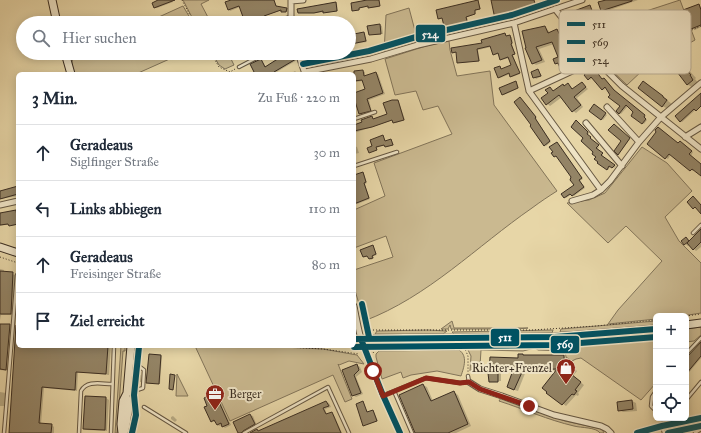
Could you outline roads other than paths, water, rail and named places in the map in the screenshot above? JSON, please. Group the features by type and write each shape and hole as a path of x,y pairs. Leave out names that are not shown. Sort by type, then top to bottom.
{"main road":[{"path":"52,0 55,16"},
{"path":"67,60 70,72"},
{"path":"0,247 16,252"},
{"path":"689,325 701,323"},
{"path":"358,339 555,337 653,328"},
{"path":"123,433 121,424 123,401 126,395 130,348"}],"street":[{"path":"291,16 291,1 304,0"},
{"path":"310,72 379,57 418,45 514,23 582,0"},
{"path":"555,9 559,14"},
{"path":"514,23 529,91 601,190"},
{"path":"300,60 305,72"},
{"path":"529,91 566,74"},
{"path":"610,74 622,86 701,149"},
{"path":"572,201 593,195 601,190 610,181 639,142 661,117 701,83"},
{"path":"607,107 639,142"},
{"path":"586,123 622,166"},
{"path":"685,137 701,127"},
{"path":"0,204 16,201"},
{"path":"356,322 358,339 400,433"},
{"path":"468,379 480,389 554,415 600,426 607,429 611,433"},
{"path":"689,419 701,418"},
{"path":"636,433 677,421"}],"lane":[{"path":"239,67 252,60"},
{"path":"356,117 375,112"},
{"path":"356,165 397,152"},
{"path":"693,233 701,225"},
{"path":"4,433 16,287"},
{"path":"689,351 701,338"},
{"path":"111,433 114,348"},
{"path":"126,395 143,388 144,370 130,360"},
{"path":"383,396 426,378 460,383 468,379"},
{"path":"689,396 701,382"},
{"path":"79,433 81,392 84,387 90,384 112,384"},
{"path":"244,433 328,387 350,433"},
{"path":"394,391 412,433"},
{"path":"653,396 651,406 653,408"},
{"path":"144,407 186,433"},
{"path":"663,421 664,433"},
{"path":"674,423 682,433"},
{"path":"695,433 701,430"}],"place":[{"name":"Richter+Frenzel","path":"566,385"},
{"name":"Berger","path":"215,411"}]}
